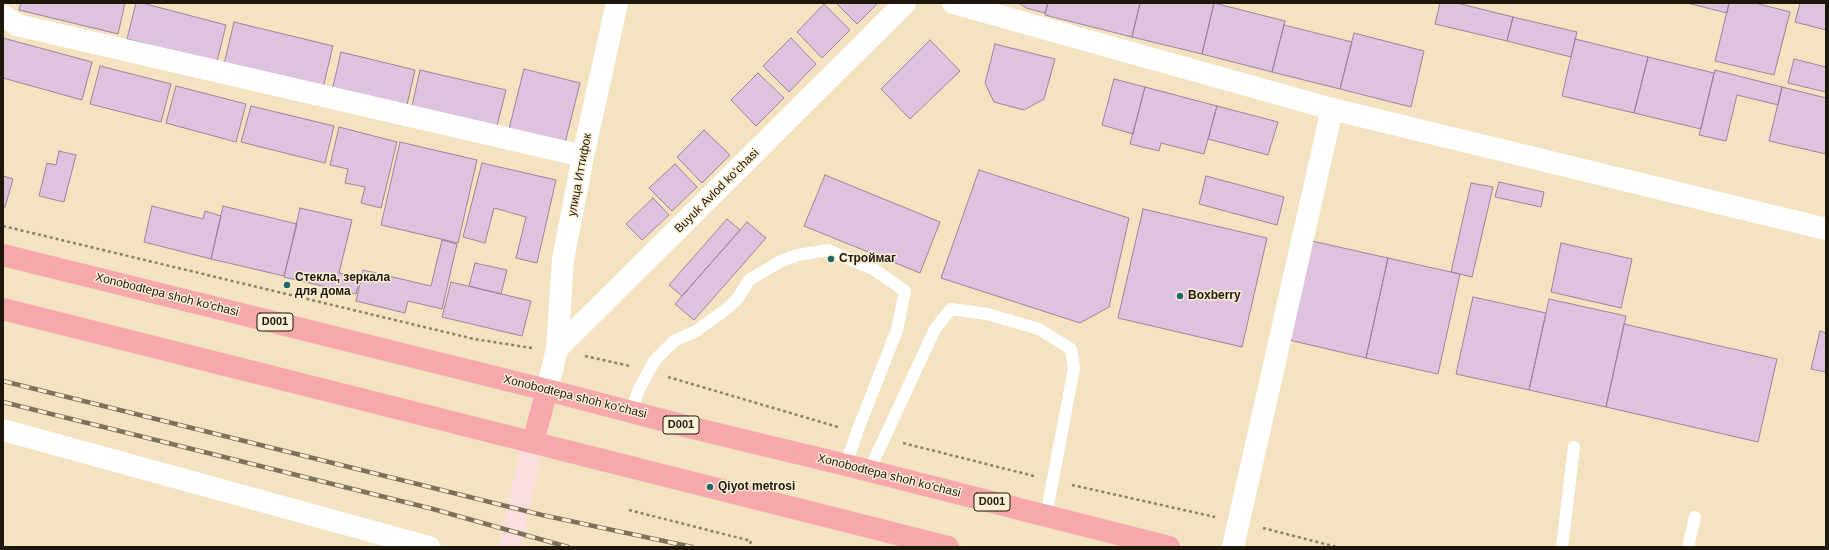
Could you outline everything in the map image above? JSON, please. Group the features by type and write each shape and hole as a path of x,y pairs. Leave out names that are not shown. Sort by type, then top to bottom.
{"highway":[{"name":"Xonobodtepa shoh ko'chasi","path":"3,255 631,411 693,428 846,465 1169,547"},
{"path":"3,309 948,547"},
{"path":"533,442 547,390"}],"main road":[{"path":"510,547 533,442"}],"street":[{"name":"улица Иттифок","path":"557,349 563,260 583,156 617,3"},
{"name":"Buyuk Avlod koʻchasi","path":"557,349 905,3"},
{"path":"953,3 1332,109 1826,229"},
{"path":"4,16 17,25 583,156"},
{"path":"1233,547 1332,109"},
{"path":"547,390 557,349"},
{"path":"3,430 429,547"}],"lane":[{"path":"631,411 639,389 654,360 674,341 696,331 728,308 738,298 749,280 781,261 798,255 828,250 875,270 905,291 897,330 857,432 846,465"},
{"path":"870,471 935,329 951,309 987,314 1039,329 1071,349 1074,368 1046,516"},
{"path":"1562,547 1574,448"},
{"path":"1688,547 1695,517"}],"path":[{"path":"3,226 474,339 542,349 557,349 649,371 813,421 857,432"},
{"path":"884,438 1053,481 1239,522 1337,547"},
{"path":"629,510 751,541 749,547"}],"building":[{"path":"21,3 125,3 118,34 19,10"},
{"path":"136,3 142,3 226,25 217,62 127,39"},
{"path":"836,3 878,3 857,24"},
{"path":"1019,3 1048,3 1045,13 1026,8"},
{"path":"1048,3 1140,3 1132,37 1045,15"},
{"path":"1140,3 1214,3 1202,54 1132,37"},
{"path":"1214,3 1285,21 1272,72 1202,54"},
{"path":"1440,3 1457,3 1513,17 1507,41 1435,24"},
{"path":"1687,3 1729,3 1727,13"},
{"path":"1729,3 1755,3 1790,12 1774,75 1715,61"},
{"path":"1800,3 1826,3 1826,30 1795,22"},
{"path":"824,4 850,30 822,58 797,32"},
{"path":"1513,17 1577,32 1571,57 1507,41"},
{"path":"234,22 333,46 323,88 224,64"},
{"path":"1284,25 1352,42 1340,89 1272,72"},
{"path":"1354,33 1424,51 1411,107 1340,89"},
{"path":"3,38 92,62 82,100 3,78"},
{"path":"791,38 816,64 789,92 763,66"},
{"path":"1575,39 1648,57 1634,113 1562,96"},
{"path":"930,40 960,71 910,119 881,89"},
{"path":"995,44 1055,59 1044,99 1024,110 994,102 985,83"},
{"path":"341,52 415,70 406,109 332,91"},
{"path":"1648,57 1714,73 1701,129 1634,113"},
{"path":"1794,59 1826,67 1826,92 1788,83"},
{"path":"100,66 171,84 161,122 90,104"},
{"path":"524,69 580,83 565,143 509,129"},
{"path":"420,70 506,90 497,126 412,106"},
{"path":"1715,70 1782,87 1778,105 1737,95 1726,141 1699,135"},
{"path":"758,73 784,98 756,126 731,100"},
{"path":"1114,79 1145,87 1133,134 1102,125"},
{"path":"176,86 246,104 236,142 166,123"},
{"path":"1145,87 1217,106 1204,154 1161,143 1159,151 1130,144"},
{"path":"1782,87 1826,98 1826,154 1769,141"},
{"path":"251,106 334,126 325,163 241,142"},
{"path":"1217,106 1278,122 1268,155 1208,139"},
{"path":"339,127 397,142 381,208 361,203 365,187 345,183 348,169 330,165"},
{"path":"704,130 730,155 702,183 677,157"},
{"path":"400,142 477,160 458,243 381,225"},
{"path":"59,151 76,155 64,202 39,196 47,163 56,165"},
{"path":"482,163 556,180 537,263 516,258 526,217 494,208 485,243 463,237"},
{"path":"675,164 697,187 672,211 649,188"},
{"path":"979,170 1129,218 1109,307 1080,323 941,278"},
{"path":"825,175 940,222 920,273 804,226"},
{"path":"3,176 13,179 5,207 3,207"},
{"path":"1206,176 1284,197 1277,225 1199,204"},
{"path":"1499,182 1544,192 1541,207 1495,197"},
{"path":"1471,183 1493,187 1472,277 1451,272"},
{"path":"653,198 669,215 642,240 626,224"},
{"path":"152,206 203,219 205,211 221,216 211,259 144,242"},
{"path":"223,206 297,224 284,276 211,259"},
{"path":"300,208 352,220 339,273 360,278 356,294 284,277"},
{"path":"1143,209 1267,238 1242,347 1118,318"},
{"path":"727,219 740,230 682,296 669,285"},
{"path":"747,222 766,238 694,320 675,304"},
{"path":"442,240 457,244 442,309 408,301 405,313 356,301 363,270 431,286"},
{"path":"1312,241 1388,258 1366,358 1289,340"},
{"path":"1561,243 1632,259 1621,308 1551,292"},
{"path":"1388,258 1460,274 1438,374 1366,358"},
{"path":"475,263 507,270 501,294 469,286"},
{"path":"451,282 531,301 522,336 442,317"},
{"path":"1473,297 1546,313 1529,390 1456,374"},
{"path":"1549,299 1626,316 1606,407 1529,390"},
{"path":"1624,324 1777,359 1758,442 1606,407"},
{"path":"1820,331 1826,333 1826,372 1811,369"}],"railway":[{"path":"3,381 542,515 692,547"},
{"path":"3,402 433,509 568,547"}],"place":[{"name":"Строймаг","path":"831,259"},
{"name":"Стекла, зеркала для дома","path":"287,285"},
{"name":"Boxberry","path":"1180,296"},
{"name":"Qiyot metrosi","path":"710,487"}]}
